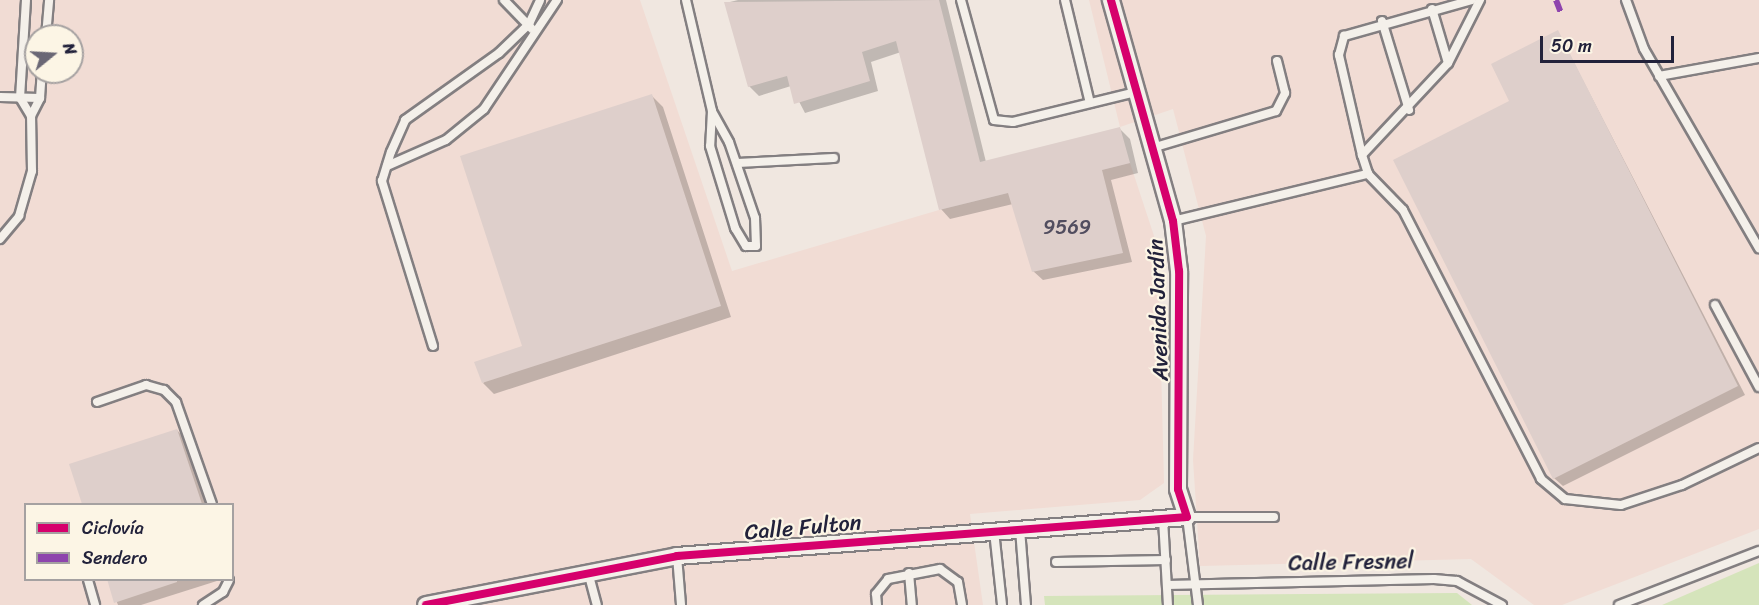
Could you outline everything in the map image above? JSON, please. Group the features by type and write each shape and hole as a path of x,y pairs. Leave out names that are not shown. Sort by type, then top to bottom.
{"street":[{"name":"Avenida Jardín","path":"1111,0 1173,221 1179,271 1178,489 1187,517"},
{"name":"Avenida Jardín","path":"1163,519 1178,489"},
{"name":"Calle Fulton","path":"426,605 484,600 588,572 676,556 1187,517"}],"lane":[{"path":"26,0 20,98 31,116"},
{"path":"47,24 49,0"},
{"path":"504,0 530,24 534,34"},
{"path":"433,346 382,181 405,120 480,68 530,24 540,0"},
{"path":"387,166 446,140 484,109 557,0"},
{"path":"686,0 712,111 737,163 759,236 751,247 735,228 710,146 712,111"},
{"path":"961,0 994,120 1013,122 1136,92"},
{"path":"1065,0 1090,103"},
{"path":"1472,0 1352,30 1340,46 1368,174 1403,210 1552,492 1581,503 1621,505 1682,485 1759,448"},
{"path":"1362,154 1409,110 1448,63 1480,0"},
{"path":"1626,0 1659,76 1759,248"},
{"path":"1432,9 1448,63"},
{"path":"1382,21 1409,110"},
{"path":"1659,76 1759,58"},
{"path":"1152,148 1276,111 1285,93 1277,61"},
{"path":"0,238 10,231 27,194 31,116 40,98 41,84"},
{"path":"0,97 40,98"},
{"path":"737,163 834,158"},
{"path":"1173,221 1368,174"},
{"path":"1715,305 1759,387"},
{"path":"97,402 146,386 164,390 176,402 212,503"},
{"path":"1198,605 1187,517 1274,517"},
{"path":"1163,519 1168,605"},
{"path":"1020,529 1026,605"},
{"path":"994,530 1002,605"},
{"path":"1619,605 1759,551"},
{"path":"676,556 681,605"},
{"path":"1056,562 1166,560"},
{"path":"588,572 597,605"},
{"path":"877,605 881,584 909,573 950,572 958,582 962,605"},
{"path":"909,573 912,605"},
{"name":"Calle Fresnel","path":"1167,585 1194,582 1434,579 1457,581 1502,605"},
{"path":"89,581 95,605"},
{"path":"202,605 223,592 229,581"}],"shaded area":[{"path":"0,0 640,0 732,271 939,210 1130,163 1158,248 1164,483 1140,500 970,514 983,605 0,605"},
{"path":"1089,0 1759,0 1759,529 1562,605 1534,605 1471,559 1200,566 1193,460 1206,236 1173,109 1120,127"}],"green space":[{"path":"1759,563 1759,605 1662,605"},
{"path":"1457,593 1472,605 1045,605 1044,596"}],"building":[{"path":"939,0 980,162 1120,127 1130,163 1102,170 1123,253 1032,272 1008,193 939,210 896,41 862,52 870,81 794,104 787,76 748,87 724,2"},
{"path":"1558,30 1738,386 1553,479 1393,160 1509,101 1491,64"},
{"path":"652,94 721,306 482,383 474,362 522,346 460,156"},
{"path":"177,429 202,503 82,503 69,464"},
{"path":"108,581 177,581 177,582 114,603"}],"marked path":[{"path":"1556,0 1561,13"}],"cycle path":[{"path":"426,605 677,556 1187,517 1178,489 1179,271 1173,221 1111,0"}]}
